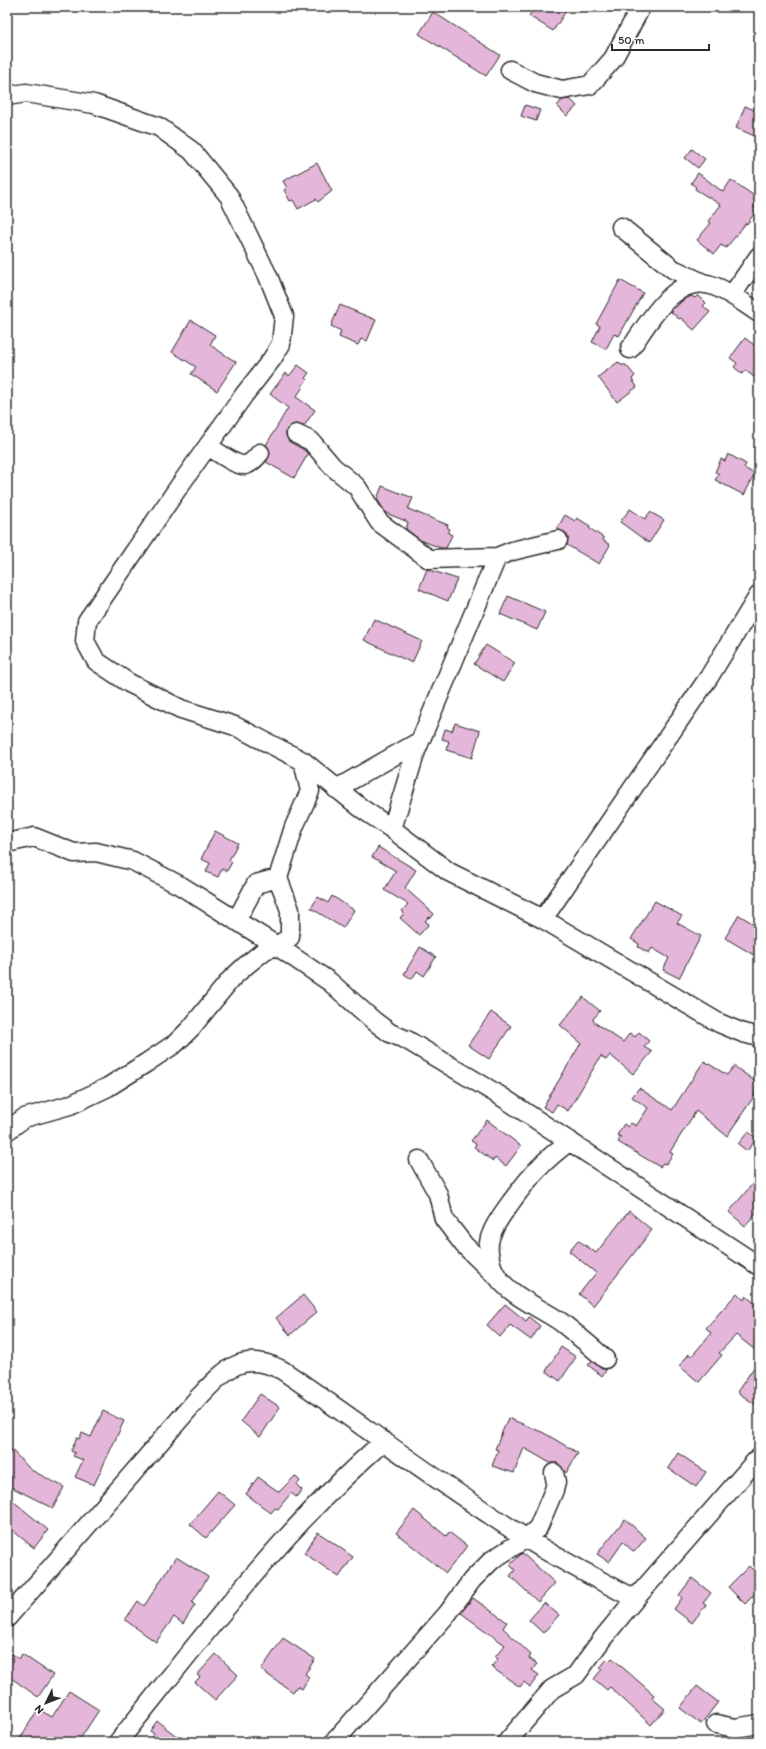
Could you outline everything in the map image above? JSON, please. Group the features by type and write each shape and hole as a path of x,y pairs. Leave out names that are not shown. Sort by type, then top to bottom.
{"street":[{"path":"510,70 535,83 562,90 590,85 613,59 641,7"},
{"path":"7,96 26,94 94,104 159,127 192,151 229,196 268,276 284,316 281,344 272,359 208,446 87,621 85,641 96,661 129,683 181,709 235,726 303,762 361,808 392,828 449,872 543,919 719,1023 743,1033 759,1037"},
{"path":"621,227 672,269 705,284"},
{"path":"732,295 759,256"},
{"path":"630,349 664,302 679,290 696,283 714,286 732,295 759,313"},
{"path":"296,434 311,442 333,467 356,487 379,522 429,559 497,557 512,551 558,540"},
{"path":"208,446 238,464 246,465 254,460 260,453"},
{"path":"392,828 420,741 497,557"},
{"path":"543,919 709,676 759,595"},
{"path":"336,788 420,741"},
{"path":"7,1132 24,1118 70,1105 108,1087 176,1043 244,967 265,950 277,946 290,937 290,910 278,878 294,827 310,791 303,762"},
{"path":"7,843 34,837 74,853 96,852 133,861 181,886 277,946 330,982 374,1021 390,1033 407,1040 489,1089 759,1266"},
{"path":"236,921 256,884 278,878"},
{"path":"497,1277 489,1254 490,1237 500,1218 535,1169 570,1141"},
{"path":"419,1160 438,1194 444,1218 464,1245 510,1289 584,1340 605,1359"},
{"path":"7,1618 198,1397 221,1374 235,1366 249,1361 267,1362 282,1370 460,1496 525,1538 635,1599"},
{"path":"118,1742 260,1568 315,1507 384,1441"},
{"path":"507,1742 552,1689 576,1674 635,1599 759,1456"},
{"path":"334,1742 448,1613 472,1580 492,1560 538,1528 554,1490 556,1482 554,1473"},
{"path":"716,1724 735,1728 759,1724"}],"building":[{"path":"535,7 560,7 566,11 553,31 529,16"},
{"path":"433,12 500,55 486,76 419,34"},
{"path":"570,99 577,106 567,116 557,106 562,100"},
{"path":"525,105 540,110 536,121 521,116"},
{"path":"745,106 759,112 759,138 736,128"},
{"path":"692,149 705,159 698,168 685,158"},
{"path":"317,163 332,191 318,202 316,199 298,209 293,200 290,201 284,190 287,188 283,181"},
{"path":"698,173 723,192 731,180 759,199 754,207 756,211 747,224 746,223 726,248 721,245 714,254 697,240 711,223 708,221 721,205 695,189 696,187 691,183"},
{"path":"620,280 643,293 619,336 614,334 606,349 592,342 600,326 596,324"},
{"path":"698,295 706,303 703,306 710,312 694,330 681,318 679,319 671,312 682,301 691,296 695,298"},
{"path":"340,305 376,320 367,341 361,339 358,345 339,337 341,331 331,326"},
{"path":"191,320 215,335 210,345 236,362 217,391 191,374 196,367 172,352"},
{"path":"745,338 759,349 759,371 754,377 745,370 742,374 734,367 737,363 730,358"},
{"path":"618,362 621,365 626,365 635,376 632,379 637,387 617,402 598,377"},
{"path":"298,365 309,373 305,378 307,380 296,397 315,410 304,426 295,424 286,430 288,440 308,454 294,478 266,462 270,454 266,445 288,408 270,394 286,373 289,376"},
{"path":"728,454 746,464 744,468 755,474 744,495 715,480 719,474 715,472 721,459 725,461"},
{"path":"382,486 413,498 408,509 448,525 447,527 450,529 448,533 452,535 446,548 441,548 420,540 406,529 408,522 386,513 377,499"},
{"path":"630,509 645,519 650,512 664,520 649,543 620,522"},
{"path":"565,515 575,521 577,518 590,526 589,528 604,538 603,540 610,545 599,564 567,545 568,538 566,533 557,529"},
{"path":"427,569 457,579 448,601 419,589"},
{"path":"508,596 545,612 537,630 500,614"},
{"path":"374,619 422,641 412,663 364,640"},
{"path":"486,645 515,663 503,682 474,664"},
{"path":"455,723 480,731 472,758 446,750 449,741 442,739 445,729 452,731"},
{"path":"215,831 238,843 229,860 232,862 227,871 222,869 218,877 206,872 210,863 201,859"},
{"path":"378,847 416,870 405,888 434,914 431,918 429,917 425,921 429,924 419,935 400,918 404,913 402,911 408,904 384,890 396,871 372,857"},
{"path":"332,896 354,910 343,928 311,908 318,897 328,903"},
{"path":"655,901 682,916 677,923 701,936 679,978 663,970 669,958 652,948 649,953 638,947 639,944 631,939"},
{"path":"739,915 759,927 759,958 725,938"},
{"path":"420,947 436,957 424,976 417,971 412,979 404,974"},
{"path":"583,997 600,1011 593,1019 594,1022 623,1042 630,1033 635,1037 639,1032 649,1041 644,1047 652,1052 633,1074 610,1055 606,1060 601,1056 568,1111 557,1104 552,1112 543,1107 581,1043 560,1025"},
{"path":"491,1012 511,1026 489,1059 468,1045"},
{"path":"704,1061 727,1075 734,1066 759,1084 754,1094 755,1095 727,1136 696,1111 670,1152 673,1154 666,1164 663,1163 660,1167 618,1142 621,1137 617,1135 624,1124 628,1127 631,1123 636,1126 648,1108 632,1097 639,1088 672,1110"},
{"path":"487,1120 521,1146 506,1166 495,1158 493,1161 474,1147 476,1144 471,1141"},
{"path":"748,1132 757,1138 747,1151 738,1144"},
{"path":"759,1176 759,1209 745,1226 729,1212"},
{"path":"629,1211 652,1230 593,1306 579,1294 596,1273 569,1251 578,1240 596,1253"},
{"path":"737,1293 744,1300 746,1296 759,1307 759,1353 736,1335 719,1353 722,1355 699,1382 679,1366 689,1354 692,1356 711,1333 706,1328"},
{"path":"303,1295 317,1312 290,1335 276,1318"},
{"path":"505,1304 526,1321 529,1317 540,1326 531,1340 510,1325 500,1337 487,1325"},
{"path":"561,1347 576,1357 560,1381 546,1371"},
{"path":"759,1360 759,1407 737,1392"},
{"path":"592,1361 602,1369 607,1369 602,1376 588,1365"},
{"path":"260,1394 280,1407 260,1437 241,1421"},
{"path":"103,1411 124,1421 94,1485 75,1477 83,1460 73,1456 75,1453 71,1451 77,1438 79,1439 82,1433 91,1437"},
{"path":"508,1418 544,1433 578,1453 566,1473 558,1463 550,1463 524,1448 514,1473 492,1466 498,1450 495,1449"},
{"path":"7,1445 31,1470 64,1487 53,1508 7,1485"},
{"path":"678,1453 706,1472 696,1487 668,1468"},
{"path":"295,1476 300,1481 297,1485 302,1490 296,1497 291,1493 278,1509 275,1508 271,1513 246,1494 258,1477 279,1492"},
{"path":"218,1491 235,1505 206,1538 190,1524"},
{"path":"7,1496 48,1530 34,1548 7,1526"},
{"path":"414,1510 446,1536 449,1532 467,1546 446,1573 396,1533"},
{"path":"625,1519 646,1538 634,1552 623,1542 609,1562 597,1554"},
{"path":"318,1532 353,1557 339,1577 304,1553"},
{"path":"522,1553 555,1583 538,1602 510,1576 515,1570 510,1565"},
{"path":"176,1557 208,1577 192,1603 195,1605 183,1624 174,1617 156,1642 125,1620 138,1601 144,1606"},
{"path":"749,1566 759,1576 759,1590 745,1604 728,1587"},
{"path":"692,1578 711,1593 703,1603 706,1605 692,1623 674,1609 682,1598 679,1595"},
{"path":"473,1598 507,1622 503,1628 531,1655 529,1658 537,1664 532,1670 539,1675 530,1687 524,1682 520,1687 491,1667 498,1659 495,1657 505,1645 461,1613"},
{"path":"544,1603 559,1615 543,1633 529,1620"},
{"path":"283,1638 315,1659 305,1674 309,1677 302,1689 297,1686 293,1692 261,1670"},
{"path":"11,1653 19,1659 22,1654 53,1675 38,1697 7,1675 7,1659"},
{"path":"216,1654 238,1675 215,1700 195,1682 200,1677 197,1675"},
{"path":"612,1658 654,1695 652,1698 665,1709 651,1725 610,1687 607,1690 594,1679 602,1669 600,1668 607,1659 609,1661"},
{"path":"697,1686 718,1702 701,1724 680,1708"},
{"path":"69,1691 99,1710 78,1742 18,1742 38,1709 52,1717"},
{"path":"157,1721 184,1742 147,1742 154,1734 150,1731"}]}
